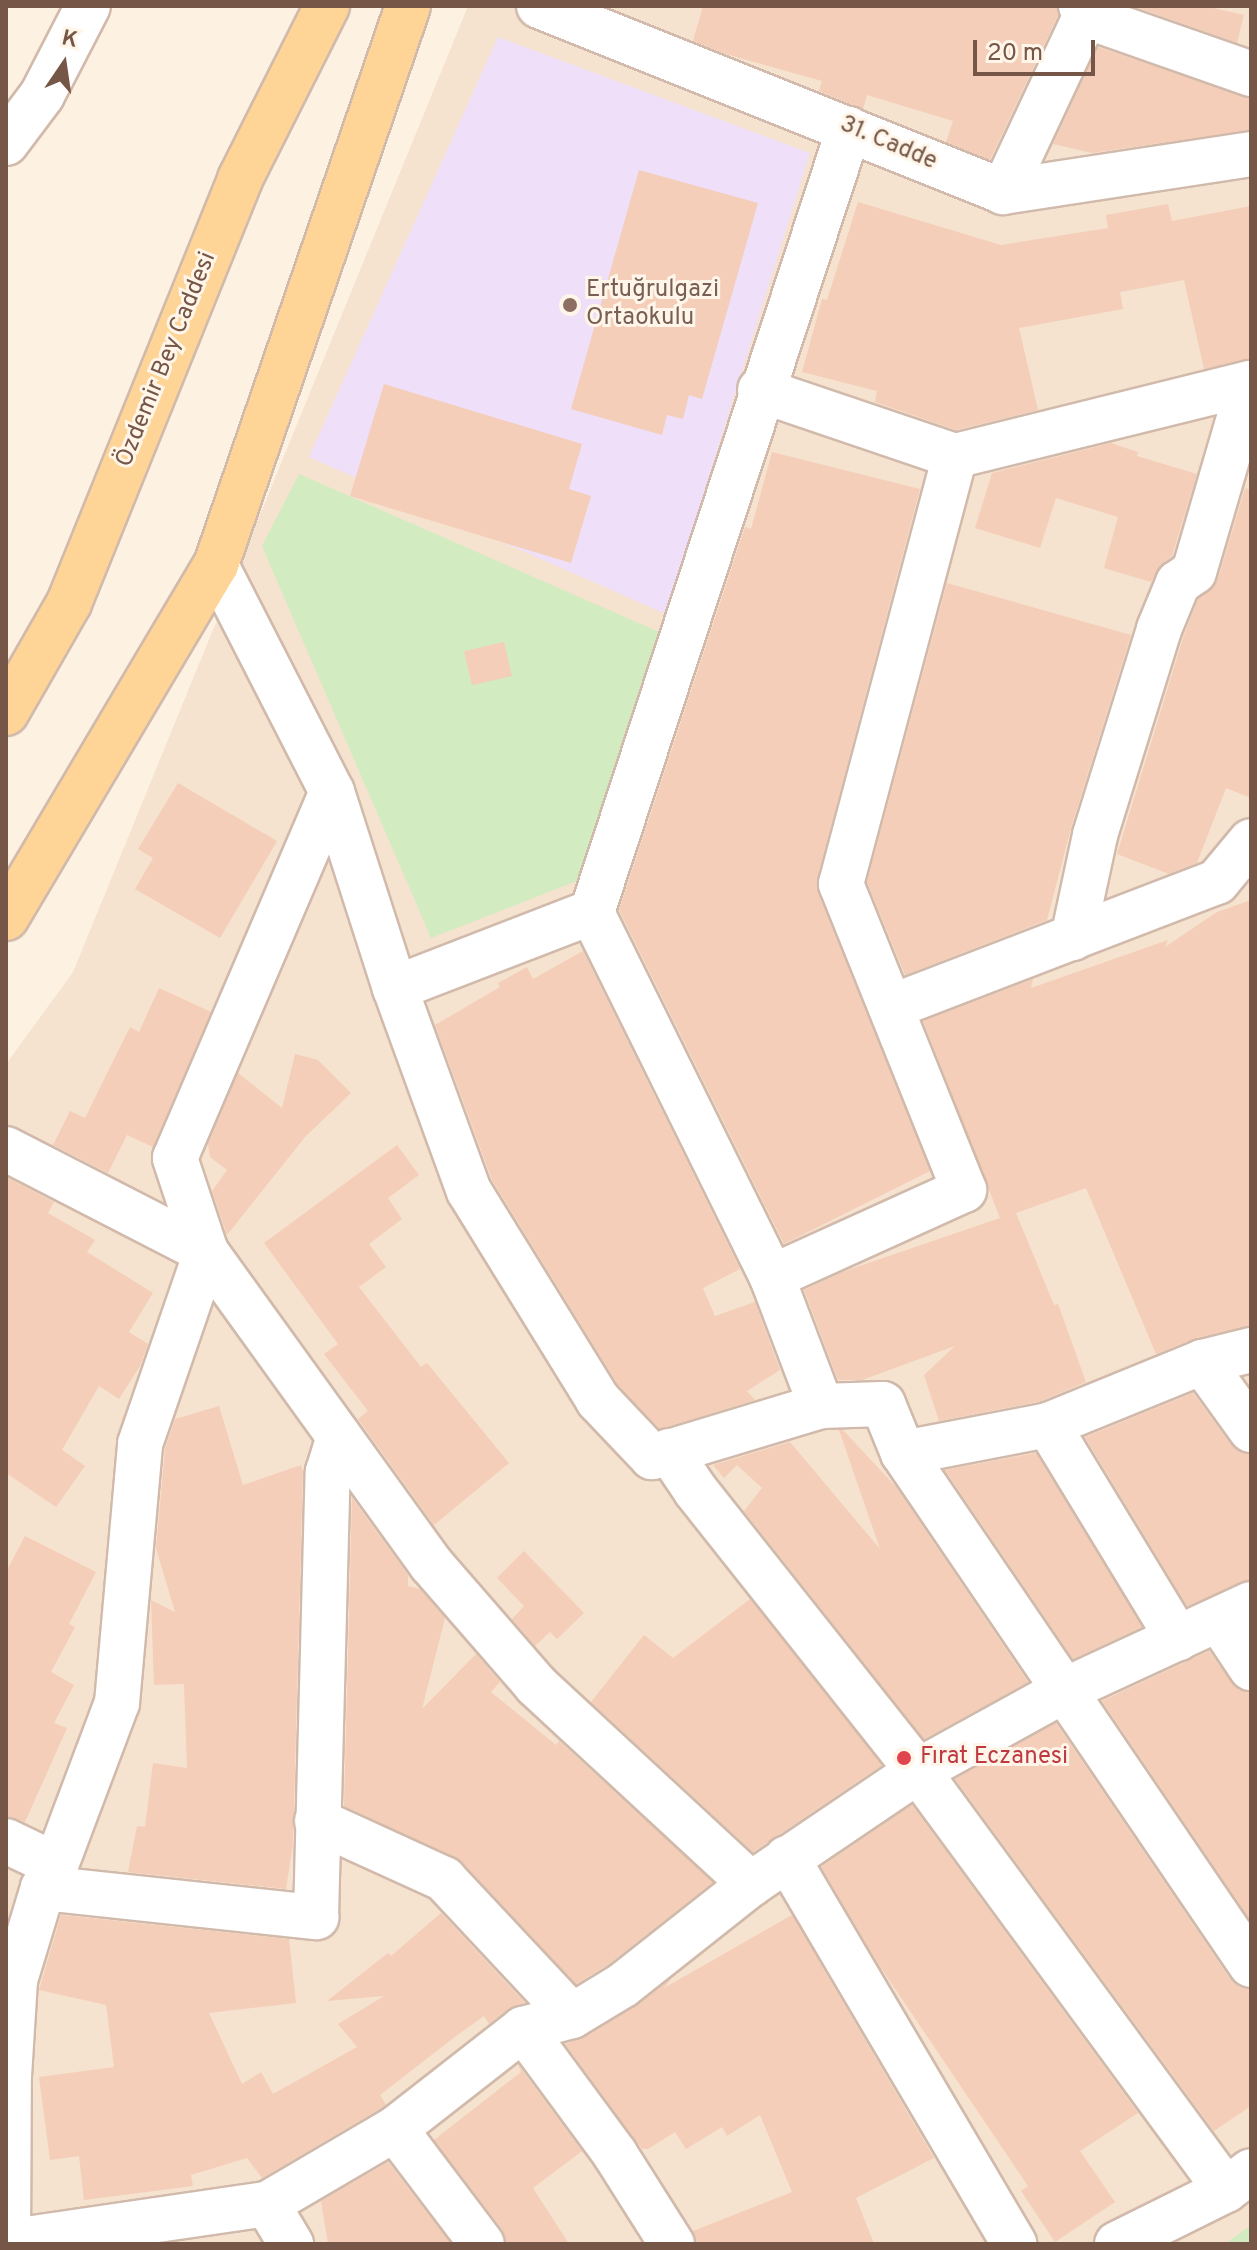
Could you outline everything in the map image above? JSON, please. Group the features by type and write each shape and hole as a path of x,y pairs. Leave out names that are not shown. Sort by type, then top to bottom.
{"main road":[{"name":"Özdemir Bey Caddesi","path":"6,713 69,603 240,179 327,6"},
{"path":"6,918 216,565 408,6"}],"street":[{"path":"6,143 42,95 88,6"},
{"name":"31. Cadde","path":"539,6 1003,192"},
{"path":"1003,192 1086,7 1100,21 1251,74"},
{"path":"821,1406 772,1277 592,912 760,390 849,129"},
{"path":"1003,192 1251,154"},
{"path":"760,390 955,456 1250,383"},
{"path":"1073,938 1095,835 1159,629 1178,583 1194,572 1250,383"},
{"path":"772,1277 964,1190 841,884 955,456"},
{"path":"216,565 332,792 395,988 469,1191 598,1400 652,1457 821,1406 883,1404 903,1453 1251,1965"},
{"path":"332,792 175,1158 206,1252 431,1564 536,1685 751,1884"},
{"path":"891,1007 1217,882 1251,841"},
{"path":"395,988 592,912"},
{"path":"6,1149 206,1252"},
{"path":"206,1252 140,1444 117,1703 50,1876 15,1980 9,2076 8,2243 267,2204 395,2129 523,2029 572,2016 623,1985 751,1884 918,1771 1065,1690 1235,1612 1251,1668"},
{"path":"903,1453 1048,1425 1202,1362 1251,1350"},
{"path":"1202,1362 1251,1430"},
{"path":"1048,1425 1178,1639"},
{"path":"6,1841 50,1876 316,1917 328,1472 339,1437"},
{"path":"669,1451 696,1491 1238,2181 1117,2244"},
{"path":"317,1821 444,1879 572,2016"},
{"path":"787,1858 1014,2244"},
{"path":"523,2029 615,2154 672,2244"},
{"path":"395,2129 482,2244"},
{"path":"267,2204 291,2244"}],"shaded area":[{"path":"468,6 1251,6 1251,2244 6,2244 6,1064 73,972"},
{"name":"Ertuğrulgazi Ortaokulu","path":"498,37 810,153 666,614 309,457"}],"green space":[{"path":"299,474 659,632 577,881 431,938 262,546"},
{"path":"1251,2225 1251,2244 1225,2244"}],"building":[{"path":"703,6 1057,6 1058,15 990,160 946,142 953,121 867,95 863,109 819,91 822,81 726,54 693,41"},
{"path":"1133,6 1205,6 1244,15 1237,43"},
{"path":"1098,47 1251,98 1251,130 1092,153 1053,144"},
{"path":"639,170 758,203 702,399 689,395 683,419 667,415 662,435 571,409"},
{"path":"858,202 1001,245 1108,228 1106,215 1168,204 1172,221 1251,206 1251,359 1204,369 1184,280 1120,292 1123,309 1019,328 1038,410 956,430 875,402 877,391 802,372 822,299 827,300"},
{"path":"384,384 582,444 569,489 591,496 571,563 350,496"},
{"path":"1111,443 1138,452 1137,456 1197,474 1172,556 1163,563 1151,582 1104,568 1118,517 1056,498 1040,548 975,528 992,473"},
{"path":"772,452 920,489 817,879 818,893 930,1171 784,1244 619,910 745,527 751,529"},
{"path":"1245,488 1251,490 1251,798 1226,788 1197,863 1169,874 1117,854 1183,638 1198,599 1218,579"},
{"path":"947,583 1131,635 1071,828 1047,920 905,975 867,882"},
{"path":"504,642 512,676 472,685 464,651"},
{"path":"178,783 277,841 220,938 135,889 153,858 138,849"},
{"path":"1251,900 1251,1326 1196,1338 1156,1354 1086,1188 1016,1213 1054,1305 1058,1304 1086,1382 1041,1401 939,1421 924,1375 955,1346 862,1380 838,1380 804,1290 845,1271 1000,1218 923,1021 1033,979 1031,988 1168,940 1165,947 1217,912"},
{"path":"583,951 740,1269 703,1288 715,1316 755,1302 780,1370 747,1391 755,1400 660,1429 618,1385 492,1180 435,1025 500,987 498,983 527,967 533,979"},
{"path":"159,988 211,1012 153,1147 127,1135 108,1173 53,1145 70,1111 85,1118 130,1027 139,1032"},
{"path":"295,1054 318,1060 351,1093 305,1137 227,1235 212,1191 227,1170 210,1157 208,1144 238,1073 282,1108"},
{"path":"397,1145 419,1175 388,1198 402,1219 369,1244 386,1267 359,1287 421,1367 427,1363 509,1463 434,1525 358,1419 368,1411 324,1354 338,1344 264,1243"},
{"path":"6,1177 54,1202 48,1213 95,1240 87,1252 153,1293 129,1332 148,1344 140,1366 119,1399 99,1386 62,1450 85,1466 56,1507 6,1473"},
{"path":"1193,1393 1231,1445 1251,1455 1251,1579 1187,1606 1085,1437"},
{"path":"219,1406 243,1485 301,1465 303,1471 293,1844 286,1889 128,1872 137,1826 145,1827 153,1763 187,1768 184,1684 154,1685 151,1600 175,1612 156,1548 165,1449 175,1419"},
{"path":"839,1430 843,1430 896,1487 1028,1682 924,1739 744,1511 762,1488 737,1465 724,1478 713,1465 790,1442 880,1549"},
{"path":"1036,1453 1142,1627 1073,1659 945,1470"},
{"path":"352,1498 408,1575 408,1586 420,1589 445,1618 422,1709 476,1654 500,1682 491,1692 556,1745 559,1741 713,1882 609,1964 576,1984 462,1862 344,1806"},
{"path":"25,1536 96,1572 69,1624 75,1627 51,1672 74,1685 54,1723 67,1728 25,1822 6,1816 6,1572"},
{"path":"524,1551 584,1613 557,1639 550,1632 535,1646 512,1619 524,1606 497,1578"},
{"path":"750,1599 882,1765 753,1852 591,1702 644,1635 673,1658"},
{"path":"1209,1651 1239,1690 1251,1693 1251,1921 1102,1701"},
{"path":"1056,1723 1230,1979 1239,1987 1251,1990 1251,2106 1214,2131 955,1779"},
{"path":"912,1805 1138,2113 1080,2151 1115,2202 1055,2242 1021,2191 1028,2186 877,1962 821,1867"},
{"path":"441,1913 525,2003 509,2008 489,2024 484,2016 456,2036 380,2095 386,2105 262,2178 247,2158 191,2175 193,2186 84,2200 79,2156 50,2160 39,2077 114,2067 106,2005 39,1990 61,1915 289,1939 296,2003 209,2013 242,2084 261,2072 273,2094 357,2047 338,2024 384,1996 327,2001 388,1953 391,1956"},
{"path":"792,1915 934,2158 856,2198 874,2244 697,2244 693,2231 792,2192 760,2115 727,2136 722,2127 686,2149 675,2132 648,2149 642,2149 565,2044 585,2037 636,2006 671,1979 664,1988"},
{"path":"518,2065 582,2151 533,2188 569,2244 506,2244 502,2229 434,2140 521,2072"},
{"path":"388,2162 451,2244 328,2244 321,2201"}],"place":[{"name":"Ertuğrulgazi Ortaokulu","path":"570,305"},
{"name":"Fırat Eczanesi","path":"904,1758"}]}
